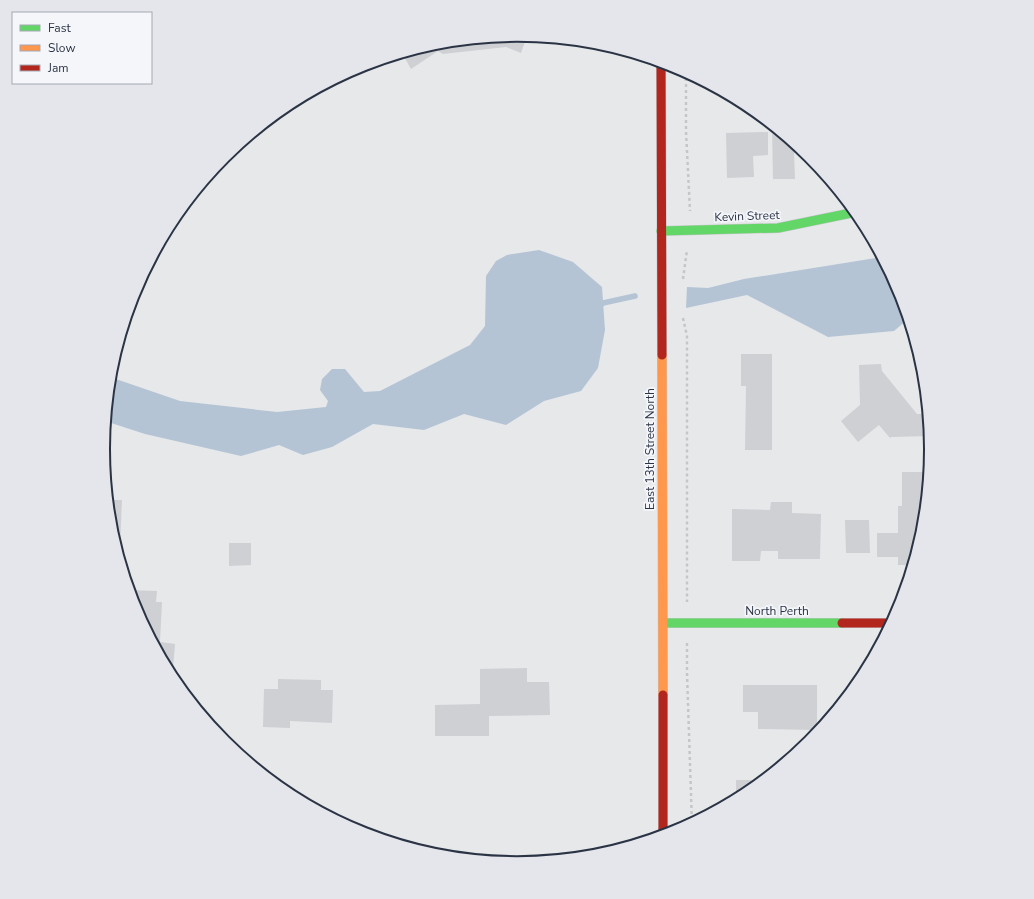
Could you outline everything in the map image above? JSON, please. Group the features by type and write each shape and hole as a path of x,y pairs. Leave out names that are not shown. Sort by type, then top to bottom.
{"main road":[{"name":"East 13th Street North","path":"661,69 663,830"},
{"name":"Kevin Street","path":"661,231 778,228 849,213"},
{"name":"North Perth","path":"663,623 885,623"}],"path":[{"path":"683,281 690,217 686,131 686,79"},
{"path":"683,314 687,336 687,672 692,817"}],"water":[{"path":"539,250 573,262 602,287 605,330 598,368 581,391 544,401 506,425 464,414 424,430 373,424 332,447 303,455 279,445 241,456 145,434 110,423 116,379 180,401 277,412 326,407 328,401 320,390 322,379 332,369 345,369 364,392 380,391 470,345 485,326 486,276 496,261 507,255"},
{"path":"876,258 904,322 894,331 828,337 747,295 686,308 687,287 708,288 744,279"}],"building":[{"path":"525,42 521,53 506,47 443,54 438,51 411,69 405,58 412,56 464,45"},
{"path":"768,132 768,155 753,156 754,177 727,178 726,133"},
{"path":"772,132 797,153 794,153 795,179 773,179"},
{"path":"741,354 772,354 772,450 745,450 746,386 741,386"},
{"path":"881,364 882,371 917,414 923,414 924,436 890,438 879,425 858,442 841,421 860,405 859,365"},
{"path":"902,472 924,472 917,529 908,565 898,565 898,557 877,557 877,533 898,533 898,506 902,506"},
{"path":"113,500 122,500 120,543"},
{"path":"771,502 792,502 792,513 821,514 820,559 778,559 778,551 761,551 760,561 732,561 732,509 770,510"},
{"path":"845,520 869,520 870,553 846,553"},
{"path":"229,543 251,543 251,565 229,566"},
{"path":"135,590 157,591 156,602 162,602 160,642 175,644 173,668 152,630"},
{"path":"527,668 527,682 549,682 550,715 489,716 489,736 435,736 435,705 480,704 480,669"},
{"path":"278,679 321,680 321,690 333,690 332,723 290,721 290,728 263,727 264,689 278,689"},
{"path":"743,685 817,685 817,725 812,730 758,729 758,712 743,712"},
{"path":"736,780 755,780 743,788 736,792"}],"waterway":[{"path":"598,307 603,303 635,296"}],"traffic: fast":[{"path":"661,231 778,228 849,213"},
{"path":"663,623 842,623"}],"traffic: slow":[{"path":"662,355 663,695"}],"traffic: jam":[{"path":"661,69 662,355"},
{"path":"842,623 885,623"},
{"path":"663,695 663,830"}]}
